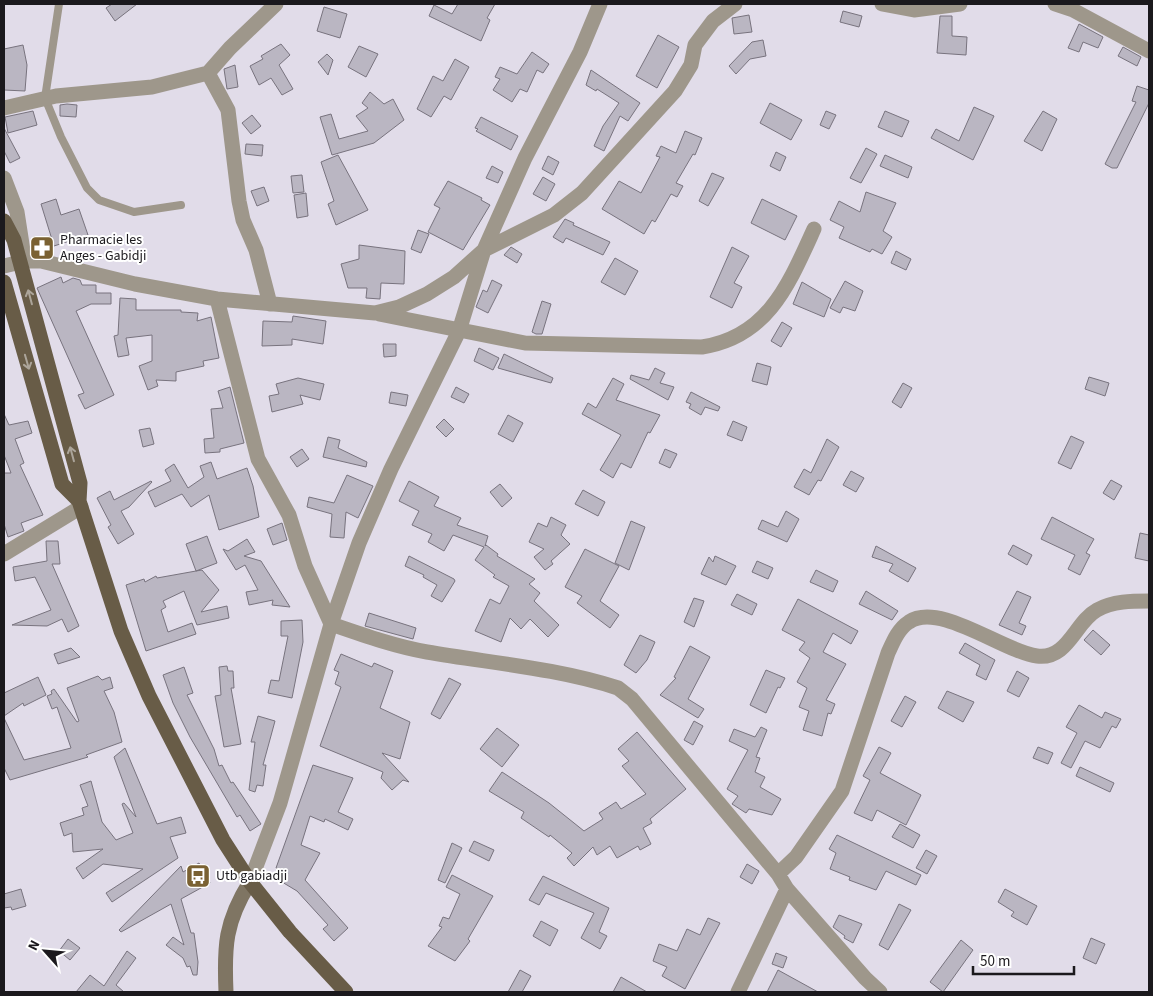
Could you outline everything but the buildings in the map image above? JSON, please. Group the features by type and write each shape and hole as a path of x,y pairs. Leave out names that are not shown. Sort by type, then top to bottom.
{"main road":[{"path":"4,221 23,262 80,483 80,504 122,631 149,696 223,840 250,882 290,932 346,992"},
{"path":"4,282 62,484 80,504"}],"street":[{"path":"4,108 45,98 152,87 208,73 230,48 276,4"},
{"path":"226,992 224,954 228,928 236,905 250,882 280,803 331,624 359,543 390,469 459,331 484,250 525,158 580,52 600,4"},
{"path":"375,313 400,307 427,294 454,277 484,250 554,215 582,194 675,90 688,71 695,45 714,21 735,4"},
{"path":"882,4 914,10 960,4"},
{"path":"1055,4 1073,10 1149,51"},
{"path":"208,73 228,110 240,207 256,250 270,304"},
{"path":"4,178 17,212 23,262"},
{"path":"4,266 23,262 64,265 134,284 217,299 375,313 459,331 546,345 702,347 721,344 736,338 766,316 796,268 814,229"},
{"path":"217,299 258,459 289,515 308,575 331,624 394,645 426,652 498,662 618,688 632,699 778,874 787,888 865,978 880,992"},
{"path":"4,554 80,504"},
{"path":"778,874 796,857 842,791 888,653 895,638 909,621 926,617 948,621 966,626 1018,652 1039,656 1049,655 1064,648 1080,625 1099,609 1120,602 1149,600"},
{"path":"738,992 787,888"}],"lane":[{"path":"59,4 45,98 87,188 99,200 134,212 182,205"}],"place":[{"name":"Pharmacie les Anges - Gabidji","path":"42,248"},
{"name":"Utb gabiadji","path":"198,876"}]}
